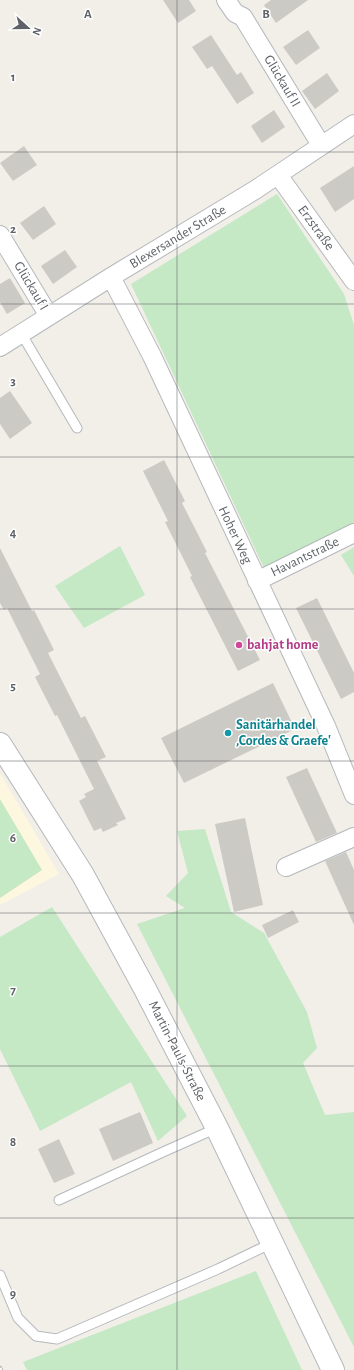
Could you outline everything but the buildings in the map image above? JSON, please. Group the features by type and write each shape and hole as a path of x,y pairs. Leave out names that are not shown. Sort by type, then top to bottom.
{"street":[{"name":"Glückauf II","path":"226,0 235,13 242,8 321,145"},
{"name":"Blexersander Straße","path":"0,347 111,277 255,190 354,124"},
{"name":"Erzstraße","path":"278,175 354,281"},
{"name":"Glückauf I","path":"0,235 49,316"},
{"name":"Hoher Weg","path":"111,277 152,356 326,726 354,795"},
{"name":"Havantstraße","path":"257,581 354,533"},
{"name":"Martin-Pauls-Straße","path":"0,744 82,875 145,989 217,1128 333,1370"},
{"path":"286,866 354,837"}],"lane":[{"path":"21,333 77,428"},
{"path":"59,1200 217,1128"},
{"path":"0,1275 18,1318 36,1336 57,1339 272,1244"}],"shaded area":[{"path":"0,773 59,874 0,905"}],"green space":[{"path":"277,194 344,294 354,325 354,526 265,570 131,284"},
{"path":"120,546 145,595 84,628 55,586"},
{"path":"354,547 354,576 341,555"},
{"path":"0,799 42,870 0,898"},
{"path":"205,829 231,912 264,933 307,1012 317,1048 303,1063 325,1115 354,1112 354,1347 137,924 185,908 166,896 188,873 177,831"},
{"path":"52,907 187,1116 158,1141 131,1082 40,1131 0,1049 0,937"},
{"path":"256,1271 302,1370 27,1370 23,1362"}],"place":[{"name":"bahjat home","path":"239,645"},
{"name":"Sanitärhandel ,Cordes & Graefe'","path":"228,733"}]}
